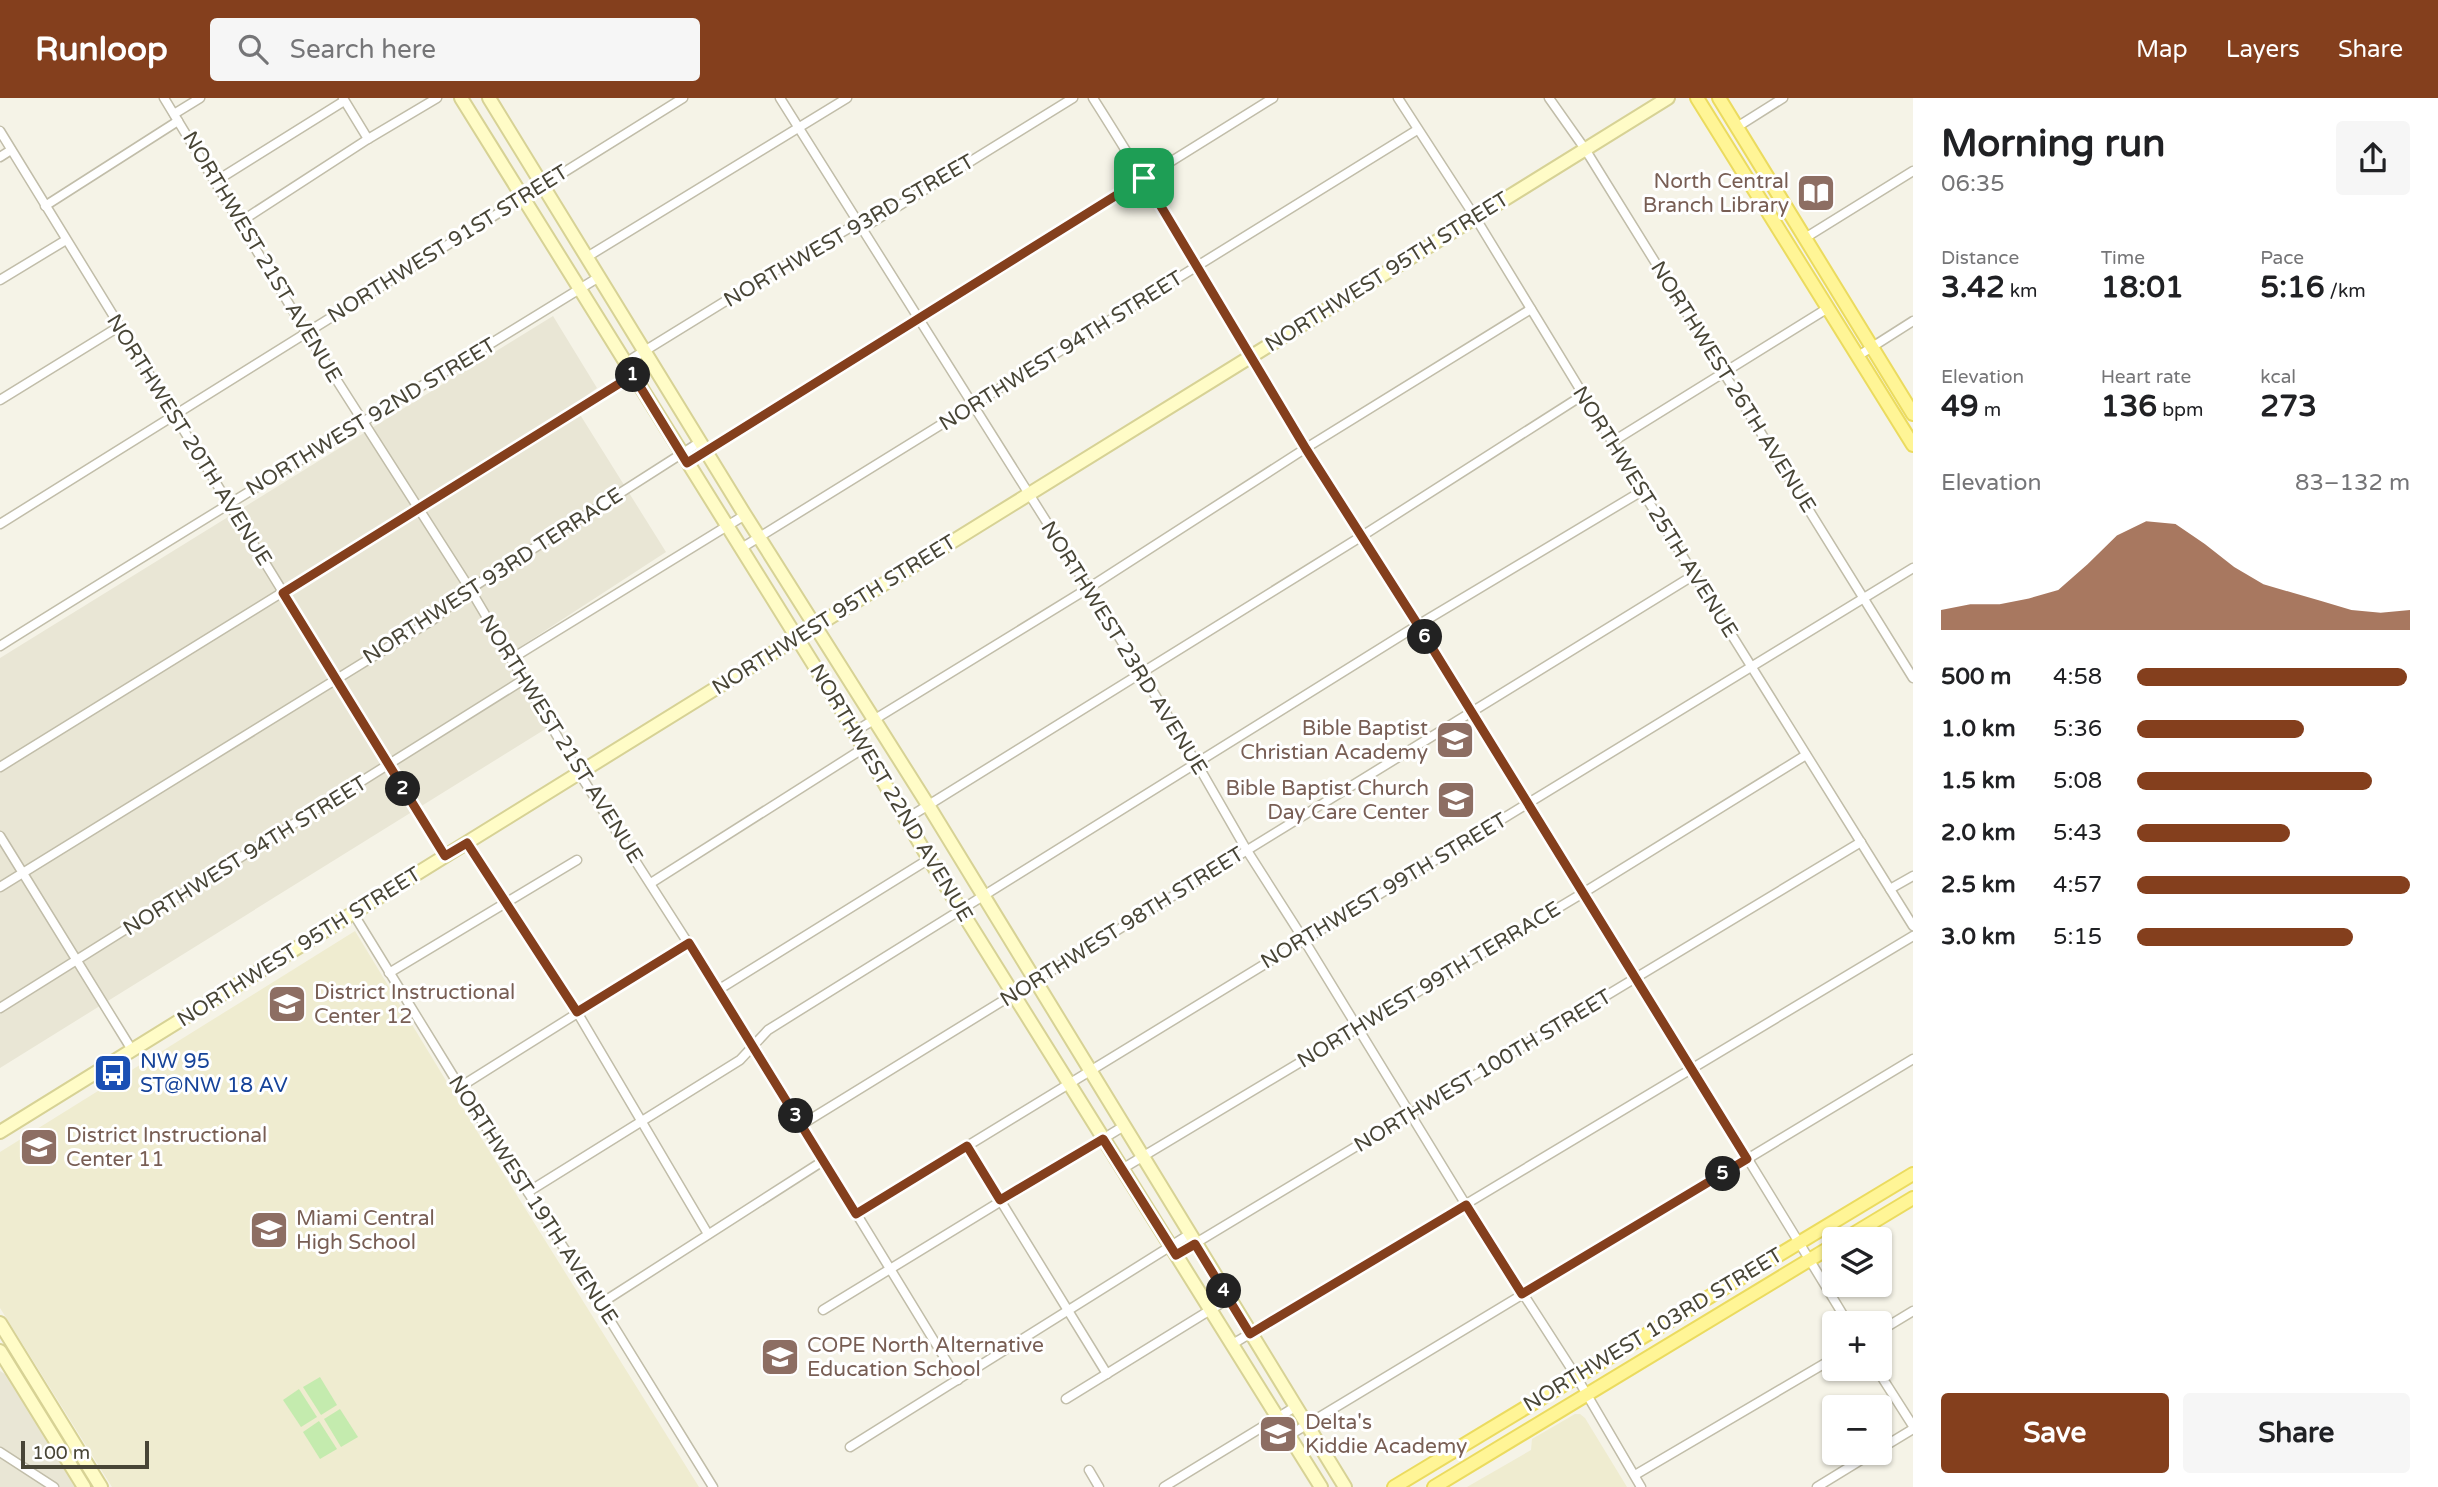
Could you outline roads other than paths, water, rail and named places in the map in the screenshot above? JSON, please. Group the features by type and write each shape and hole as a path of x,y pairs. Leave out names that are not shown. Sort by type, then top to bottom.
{"main road":[{"name":"NORTHWEST 22ND AVENUE","path":"461,98 864,748 929,859 1321,1487"},
{"name":"NORTHWEST 22ND AVENUE","path":"489,98 745,515 928,805 1345,1487"},
{"name":"NORTHWEST 95TH STREET","path":"0,1132 1668,98"},
{"path":"1697,98 1913,445"},
{"path":"1719,98 1913,414"},
{"name":"NORTHWEST 103RD STREET","path":"1394,1487 1913,1174"},
{"path":"1865,1227 1913,1198"},
{"name":"NORTHWEST 103RD STREET","path":"1434,1487 1822,1252"},
{"path":"2,1332 101,1487"},
{"path":"0,1351 84,1487"},
{"path":"10,1366 32,1390 41,1390"},
{"path":"63,1453 76,1445"}],"street":[{"name":"NORTHWEST 21ST AVENUE","path":"164,98 306,332 470,589 579,773 754,1046 958,1380"},
{"path":"46,206 176,118 200,98"},
{"path":"240,222 437,98"},
{"name":"NORTHWEST 91ST STREET","path":"0,524 684,98"},
{"name":"NORTHWEST 23RD AVENUE","path":"780,98 1141,672 1246,849 1466,1205 1576,1377 1641,1487"},
{"path":"587,257 847,98"},
{"name":"NORTHWEST 93RD STREET","path":"625,363 858,223 871,223 1073,98"},
{"path":"1093,98 1306,449 1418,625 1841,1311"},
{"name":"NORTHWEST 93RD TERRACE","path":"0,887 434,619 470,589 684,458 920,320 1273,98"},
{"name":"NORTHWEST 25TH AVENUE","path":"1398,98 1475,217 1913,926"},
{"name":"NORTHWEST 26TH AVENUE","path":"1549,98 1585,149 1913,678"},
{"path":"1737,127 1783,98"},
{"path":"216,181 344,99 368,139"},
{"name":"NORTHWEST 94TH STREET","path":"740,549 1417,130"},
{"name":"NORTHWEST 20TH AVENUE","path":"0,131 445,856"},
{"path":"0,157 11,150"},
{"path":"1805,238 1913,171"},
{"path":"0,280 66,240"},
{"name":"NORTHWEST 92ND STREET","path":"0,646 228,503 364,423 599,277"},
{"path":"1612,442 1828,308"},
{"path":"854,732 1087,589 1531,309"},
{"path":"1858,356 1913,321"},
{"path":"0,400 120,326"},
{"path":"0,767 653,363"},
{"path":"906,819 1362,536 1583,395"},
{"path":"528,1192 740,1060 768,1030 1418,625 1642,491"},
{"path":"511,659 745,515"},
{"name":"NORTHWEST 99TH STREET","path":"856,1214 1913,568"},
{"name":"NORTHWEST 98TH STREET","path":"802,1125 1694,575"},
{"name":"NORTHWEST 94TH STREET","path":"0,1008 523,680"},
{"path":"651,883 864,748"},
{"name":"NORTHWEST 99TH TERRACE","path":"1122,1169 1806,755"},
{"path":"0,836 132,1050"},
{"name":"NORTHWEST 100TH STREET","path":"850,1447 1068,1311 1411,1114 1860,842"},
{"path":"467,843 577,1012 708,1234"},
{"path":"718,990 929,859"},
{"path":"389,973 577,860"},
{"path":"1890,889 1913,876"},
{"name":"NORTHWEST 19TH AVENUE","path":"353,913 713,1487"},
{"path":"1231,1345 1913,936"},
{"path":"460,1087 689,943"},
{"path":"1288,1436 1913,1059"},
{"path":"822,1310 1124,1126"},
{"path":"967,1146 1107,1374"},
{"path":"600,1304 823,1161"},
{"path":"1066,1399 1228,1298"},
{"path":"1892,1324 1913,1311"},
{"path":"1635,1475 1822,1365"},
{"path":"1884,1381 1913,1428 1892,1441"},
{"path":"1164,1487 1295,1407"},
{"path":"0,1452 54,1487"},
{"path":"1817,1487 1853,1465"},
{"path":"1089,1470 1099,1487"}],"place":[{"name":"North Central Branch Library","path":"1816,193"},
{"name":"Bible Baptist Christian Academy","path":"1455,740"},
{"name":"Bible Baptist Church Day Care Center","path":"1456,800"},
{"name":"District Instructional Center 12","path":"287,1004"},
{"name":"NW 95 ST@NW 18 AV","path":"113,1073"},
{"name":"District Instructional Center 11","path":"39,1147"},
{"name":"Miami Central High School","path":"269,1230"},
{"name":"COPE North Alternative Education School","path":"780,1357"},
{"name":"Delta's Kiddie Academy","path":"1278,1434"}]}
